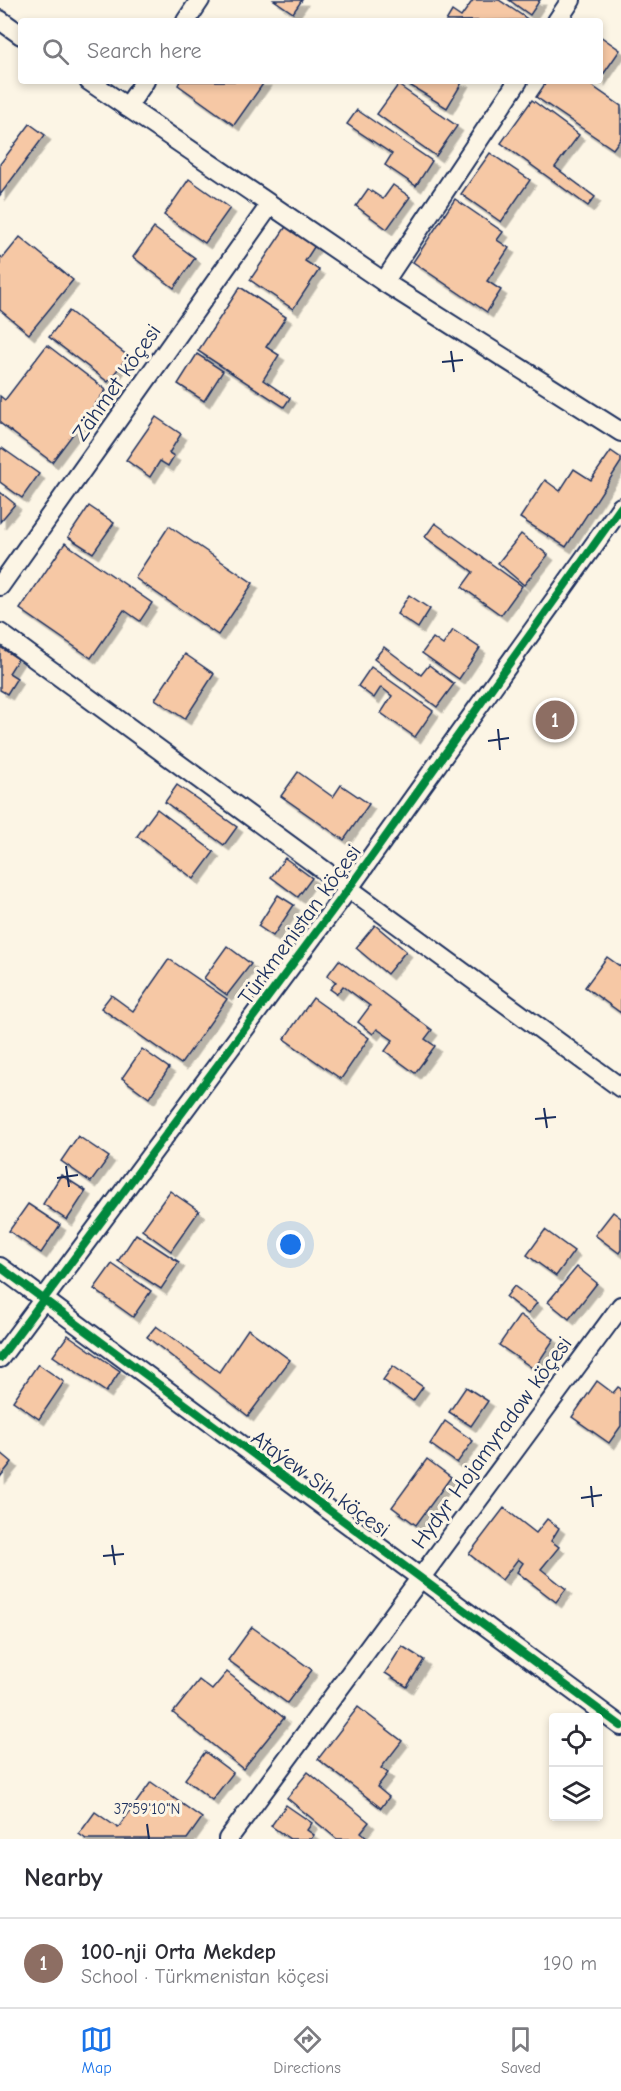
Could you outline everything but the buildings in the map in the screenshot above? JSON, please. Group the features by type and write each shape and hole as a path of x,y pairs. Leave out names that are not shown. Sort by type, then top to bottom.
{"street":[{"path":"188,18 200,0"},
{"path":"560,18 571,0"},
{"path":"0,20 18,32"},
{"path":"94,84 384,282 621,432"},
{"path":"128,107 143,84"},
{"path":"384,282 516,84"},
{"name":"Zähmet köçesi","path":"0,586 270,205"},
{"name":"Türkmenistan köçesi","path":"0,1358 349,888 621,507"},
{"path":"0,633 621,1088"},
{"name":"Ataýew Sih köçesi","path":"0,1268 621,1726"},
{"name":"Hydyr Hojamyradow köçesi","path":"228,1839 621,1306"}],"cycle path":[{"path":"0,1358 349,888 621,507"},
{"path":"0,1267 621,1726"}],"place":[{"name":"100-nji Orta Mekdep","path":"555,720"}]}
